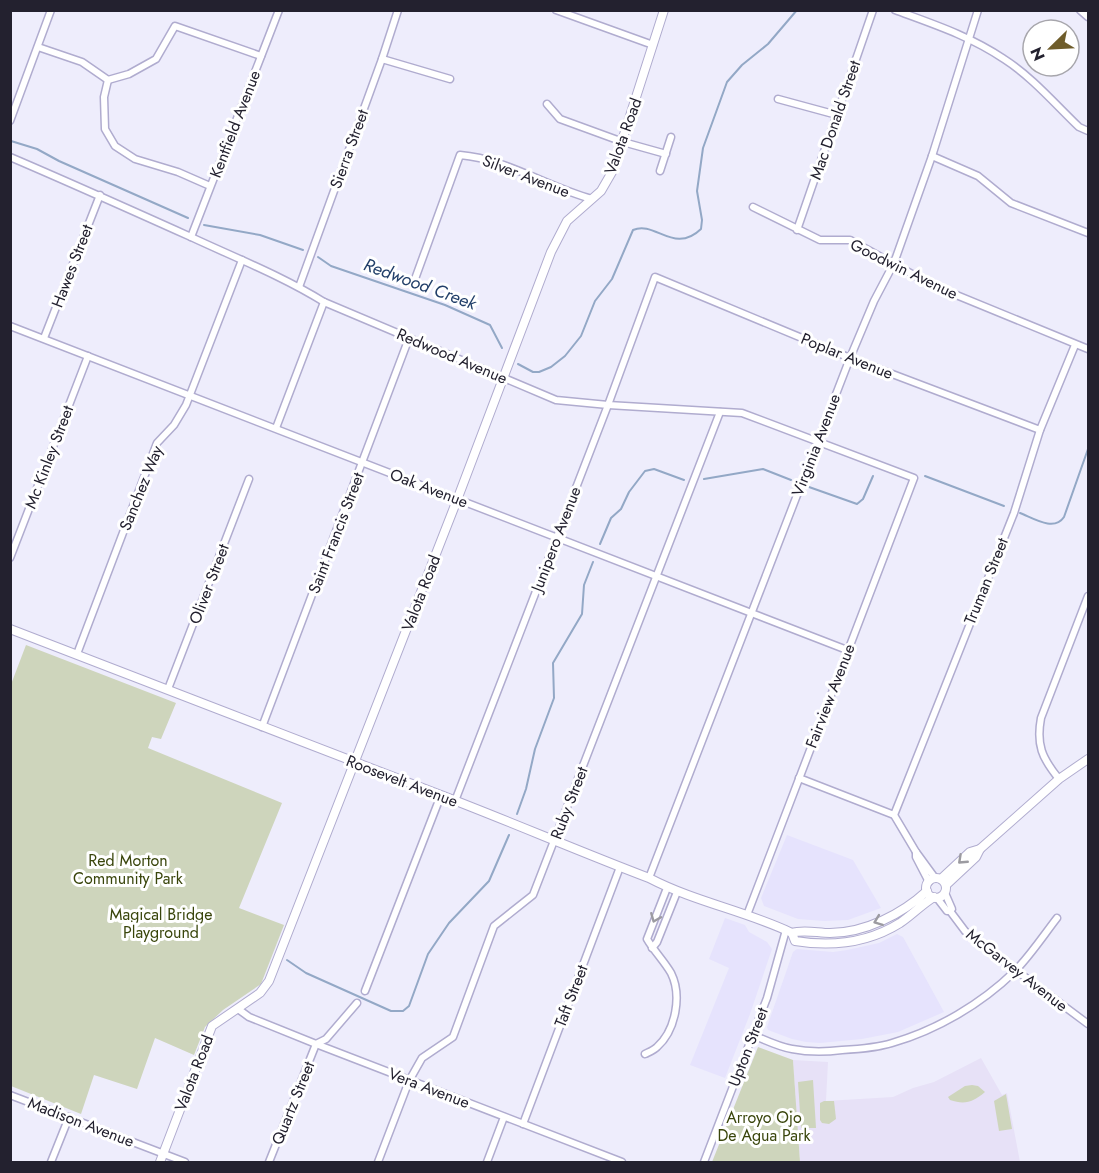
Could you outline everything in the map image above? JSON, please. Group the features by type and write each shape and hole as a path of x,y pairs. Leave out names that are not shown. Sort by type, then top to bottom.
{"street":[{"path":"10,121 51,10"},
{"name":"Kentfield Avenue","path":"191,237 279,10"},
{"name":"Sierra Street","path":"299,286 398,10"},
{"path":"556,10 653,45"},
{"name":"Valota Road","path":"161,1158 213,1026 260,993 269,981 457,500 551,252 567,221 601,191 612,172 664,10"},
{"name":"Mac Donald Street","path":"797,230 873,10"},
{"path":"895,10 961,34 1005,59 1031,80 1079,127 1089,131"},
{"name":"Virginia Avenue","path":"649,879 850,358 874,301 894,263 932,156 978,10"},
{"path":"1080,10 1089,17"},
{"path":"38,47 81,62 108,80 129,75 156,59 175,26 261,56"},
{"path":"382,58 450,79"},
{"path":"108,80 104,97 105,129 115,146 135,159 178,172 210,186"},
{"path":"778,99 837,115"},
{"path":"547,104 560,119 623,142 666,154"},
{"path":"660,171 671,137"},
{"name":"Silver Avenue","path":"415,279 460,155 481,157 576,195 592,199"},
{"path":"932,156 978,176 1011,203 1089,233"},
{"name":"Redwood Avenue","path":"10,157 100,195 299,286 324,302 556,400 742,413 914,478"},
{"name":"Hawes Street","path":"44,338 100,195"},
{"name":"Goodwin Avenue","path":"753,207 820,240 850,240 932,285 1089,349"},
{"name":"Sanchez Way","path":"77,654 157,443 174,425 186,405 242,260"},
{"name":"Poplar Avenue","path":"655,277 850,358 1040,430"},
{"name":"Junipero Avenue","path":"455,801 655,277"},
{"path":"276,428 324,302"},
{"name":"Oak Avenue","path":"10,326 847,650"},
{"name":"Saint Francis Street","path":"262,727 409,338"},
{"name":"Truman Street","path":"894,815 1014,513 1040,430 1075,345"},
{"name":"Mc Kinley Street","path":"10,558 88,357"},
{"name":"Ruby Street","path":"378,1162 409,1081 422,1058 453,1037 494,926 533,895 720,412"},
{"name":"Fairview Avenue","path":"747,915 782,829 847,650 914,478"},
{"name":"Oliver Street","path":"168,689 249,479"},
{"path":"1059,778 1041,753 1038,735 1041,718 1089,596"},
{"name":"Roosevelt Avenue","path":"10,628 441,795 677,892 747,915 789,932 848,932 897,913 927,891"},
{"path":"939,884 935,897 927,891 976,857 980,849 1059,778 1089,759"},
{"path":"799,778 894,815"},
{"path":"365,991 441,795"},
{"name":"McGarvey Avenue","path":"894,815 916,852 916,857 939,884 952,909 950,911"},
{"name":"Taft Street","path":"523,1124 620,867"},
{"path":"645,1054 657,1048 663,1039 671,1025 676,1005 677,988 672,975 646,939 667,888"},
{"path":"652,948 657,942 677,892"},
{"name":"Roosevelt Avenue","path":"789,932 795,941 842,944 856,941 872,937 902,922 919,906 935,897"},
{"name":"McGarvey Avenue","path":"935,897 947,911 950,911 965,931 1089,1023"},
{"path":"753,1035 792,1049 820,1051 892,1043 938,1026 972,1006 1015,970 1057,918"},
{"name":"Upton Street","path":"704,1162 767,998 789,932"},
{"path":"316,1044 326,1038 357,1003"},
{"name":"Vera Avenue","path":"238,1009 249,1017 316,1044 622,1162"},
{"name":"Quartz Street","path":"269,1162 316,1044"},
{"name":"Madison Avenue","path":"10,1095 69,1117 161,1158 185,1162"},
{"path":"51,1162 69,1117"},
{"path":"487,1162 504,1117"},
{"path":"596,1162 600,1154"}],"shaded area":[{"path":"787,835 853,860 881,908 848,920 824,921 798,919 764,906 761,898"},
{"path":"725,918 745,925 749,932 767,942 772,949 725,1078 690,1065 729,968 709,959"},
{"path":"897,934 903,937 944,1012 898,1032 862,1039 806,1042 768,1030 767,1027 793,952 797,949 833,952 847,950 879,943"},
{"path":"981,1058 1002,1095 1007,1093 1020,1162 800,1162 793,1060 828,1062 826,1101 893,1097 934,1082"}],"green space":[{"name":"Red Morton Community Park","path":"26,645 176,703 161,739 152,737 148,748 282,803 239,908 284,925 261,984 223,1010 205,1027 194,1055 155,1038 137,1089 94,1075 81,1114 11,1086 10,687"},
{"name":"Arroyo Ojo De Agua Park","path":"758,1047 793,1060 800,1162 712,1162"},
{"path":"813,1080 816,1128 801,1128 798,1082"},
{"path":"965,1086 978,1086 985,1092 965,1102 950,1100 948,1097"},
{"path":"1006,1094 1012,1129 999,1131 994,1101"},
{"path":"834,1101 836,1119 829,1124 822,1123 820,1120 820,1103"}],"waterway":[{"name":"Redwood Creek","path":"518,364 533,372 539,372 551,367 565,356 581,336 595,301 612,279 633,230 649,229 682,239 701,229 702,220 697,191 703,148 727,82 742,65 768,44 797,10"},
{"name":"Redwood Creek","path":"11,141 37,149 188,218"},
{"name":"Redwood Creek","path":"204,225 260,235 303,250"},
{"name":"Redwood Creek","path":"318,257 331,266 445,305 490,325 502,348"},
{"path":"1020,513 1049,524 1060,521 1064,517 1088,449"},
{"path":"600,544 611,518 621,509 629,492 645,471 654,469 684,480"},
{"path":"704,479 763,469 791,480"},
{"path":"809,487 857,504 863,499 873,476"},
{"path":"925,476 1004,506"},
{"path":"517,814 526,789 535,749 554,698 553,663 582,614 584,585 593,562"},
{"path":"287,960 306,973 391,1011 403,1011 409,1006 428,954 449,923 489,881 509,835"}],"park label":[{"name":"Magical Bridge Playground","path":"161,923"}]}
